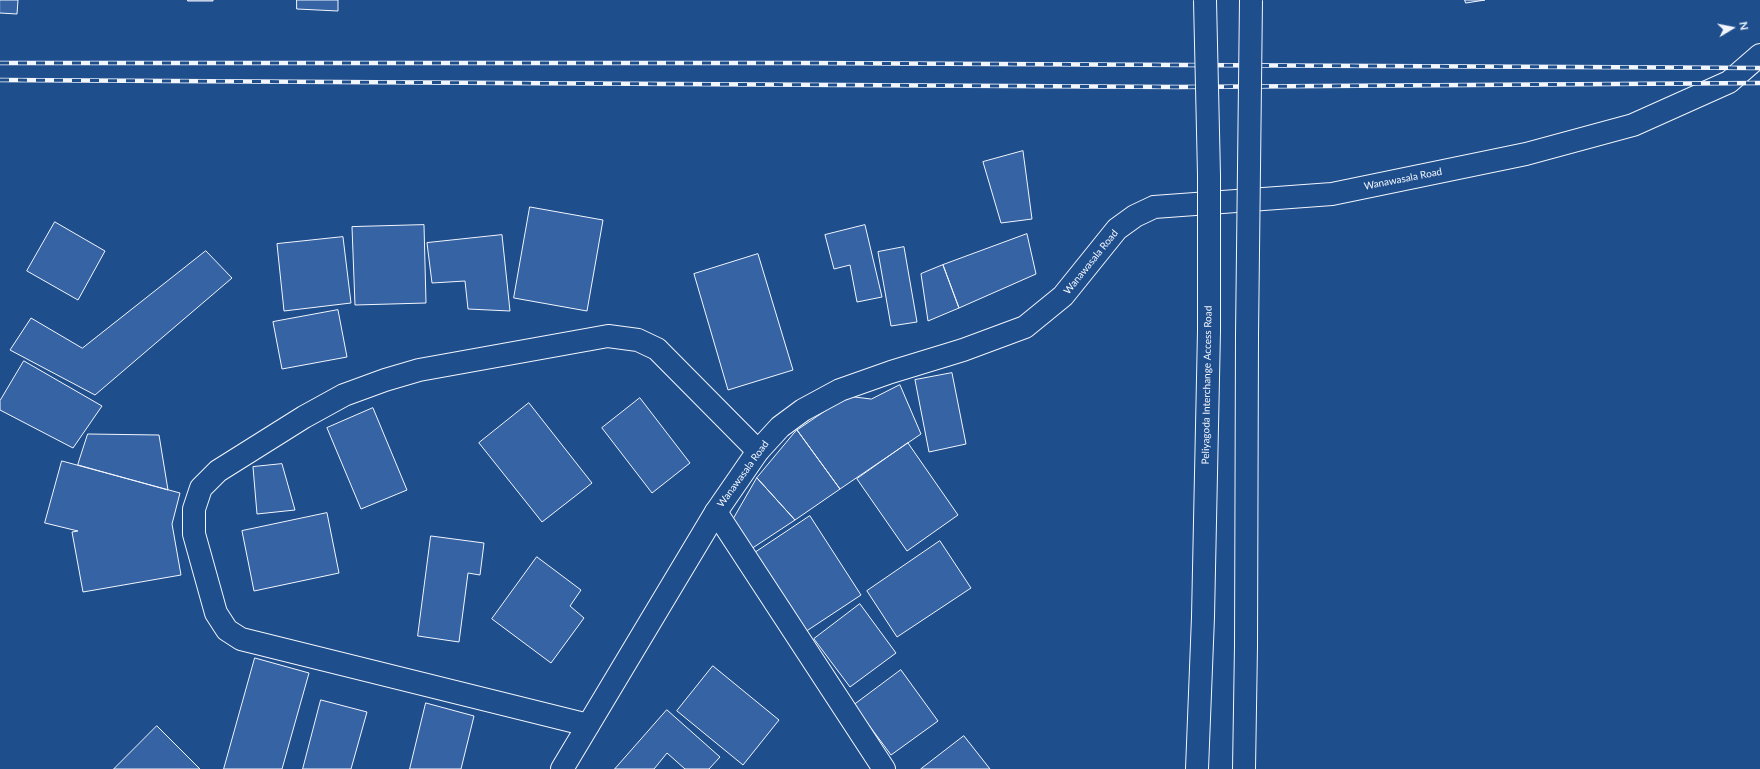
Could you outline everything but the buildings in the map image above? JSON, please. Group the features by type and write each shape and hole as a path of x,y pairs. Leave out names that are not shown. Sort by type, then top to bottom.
{"main road":[{"name":"Peliyagoda Interchange Access Road","path":"1197,769 1203,618 1209,331 1209,175 1205,0"},
{"path":"1244,769 1251,0"},
{"name":"Wanawasala Road","path":"562,769 716,512 758,451 780,427 803,410 840,390 891,372 963,350 1024,327 1063,296 1117,229 1135,216 1154,207 1332,194 1526,154 1633,125 1729,82 1760,56"},
{"path":"588,725 241,639 227,630 216,613 194,534 194,509 201,488 218,471 344,395 385,380 420,370 608,336 638,340 657,348 758,451"},
{"path":"716,512 884,769"}],"railway":[{"path":"0,63 801,63 1760,68"},
{"path":"0,80 1177,87 1760,83"}]}
